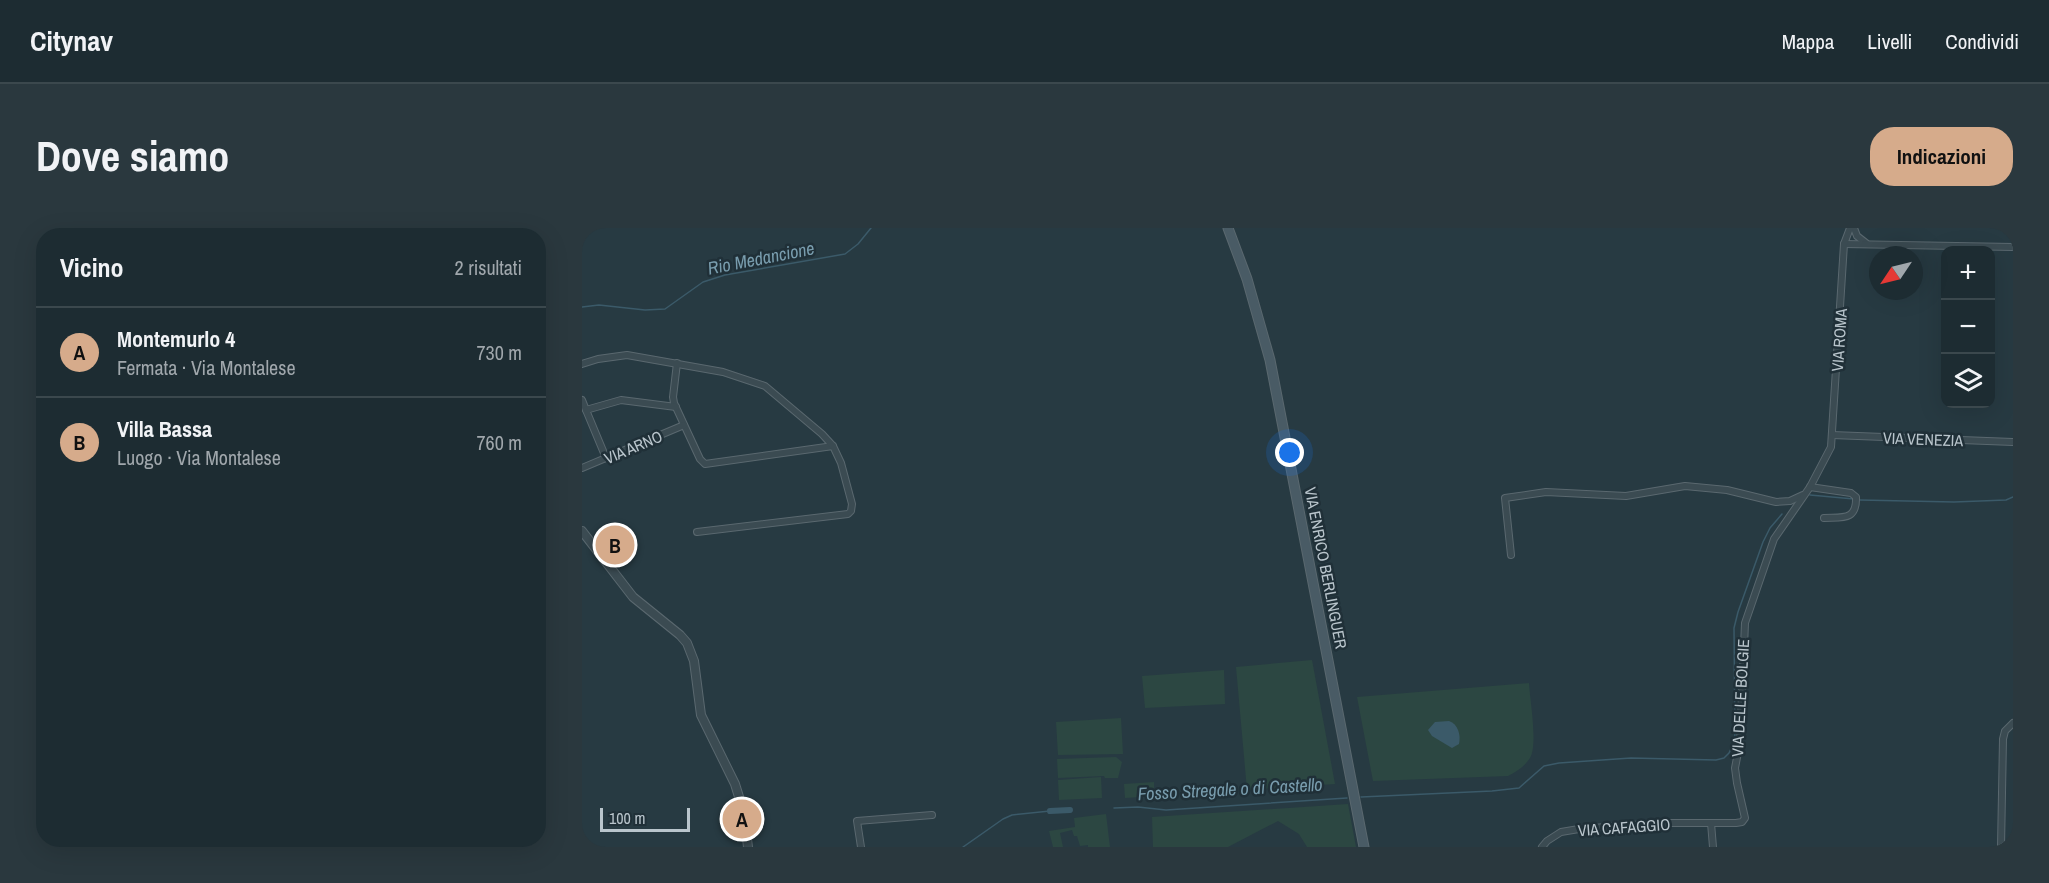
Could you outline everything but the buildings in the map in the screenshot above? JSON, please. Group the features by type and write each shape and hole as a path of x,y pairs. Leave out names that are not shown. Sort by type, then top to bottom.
{"main road":[{"name":"VIA ENRICO BERLINGUER","path":"1228,228 1253,298 1270,360 1364,847"}],"street":[{"name":"VIA ROMA","path":"1804,495 1829,452 1844,244 1852,228"},
{"path":"1852,228 1857,236 1870,245"},
{"path":"1844,244 2013,247"},
{"path":"582,364 627,355 723,372 765,386 822,434 832,446 841,463 852,504 848,514 698,532"},
{"path":"677,363 673,397 684,425 705,465 832,446"},
{"path":"586,410 621,399 676,407"},
{"path":"582,400 606,458"},
{"name":"VIA ARNO","path":"582,468 684,425"},
{"name":"VIA VENEZIA","path":"1832,435 2013,442"},
{"path":"1511,555 1505,498 1546,492 1626,496 1685,486 1727,490 1776,502 1790,501 1804,495"},
{"path":"1810,487 1851,492 1856,497 1855,510 1852,514 1845,517 1824,518"},
{"name":"VIA DELLE BOLGIE","path":"1711,824 1742,822 1745,818 1736,768 1740,742 1745,623 1774,539 1804,495"},
{"path":"582,531 633,597 687,643 704,704 703,719 735,784 744,813 748,847"},
{"path":"2001,847 2003,735 2013,723"},
{"path":"861,847 857,821 932,815"},
{"name":"VIA CAFAGGIO","path":"1542,847 1561,832 1580,829 1659,823 1711,824"},
{"path":"1711,824 1713,847"}],"green space":[{"path":"1312,660 1335,784 1247,790 1236,667"},
{"path":"1224,670 1225,704 1145,708 1142,676"},
{"path":"1529,683 1533,733 1532,752 1526,764 1514,773 1508,776 1373,781 1357,697"},
{"path":"1121,718 1123,754 1058,755 1056,722"},
{"path":"1116,757 1122,762 1118,778 1105,778 1104,776 1058,778 1057,759"},
{"path":"1101,777 1102,798 1059,800 1058,780"},
{"path":"1154,782 1154,796 1125,798 1124,784"},
{"path":"1348,804 1356,847 1307,847 1299,834 1278,821 1228,847 1153,847 1152,817"},
{"path":"1106,814 1110,847 1080,846 1072,830 1060,833 1063,847 1053,847 1049,831 1075,827 1074,818"}],"water":[{"path":"1449,721 1457,727 1460,737 1459,744 1452,748 1432,736 1428,730 1435,722"}],"waterway":[{"name":"Rio Medancione","path":"582,307 599,305 645,310 665,309 703,282 725,275 845,254 858,244 871,228"},
{"name":"Fosso Stregale o di Castello","path":"1810,495 1854,499"},
{"name":"Fosso Stregale o di Castello","path":"1860,500 1954,502 2006,500 2013,497"},
{"name":"Fosso Stregale o di Castello","path":"1361,797 1519,788 1544,766 1559,763 1631,758 1716,760 1724,758 1735,740 1734,628 1763,542 1770,528 1782,514"},
{"name":"Fosso Stregale o di Castello","path":"1114,808 1138,807 1166,810 1347,798"},
{"name":"Fosso Stregale o di Castello","path":"1050,811 1070,810"},
{"name":"Fosso Stregale o di Castello","path":"963,847 1012,815 1050,811"}],"place":[{"name":"Villa Bassa","path":"615,545"},
{"name":"Montemurlo 4","path":"742,819"}]}
